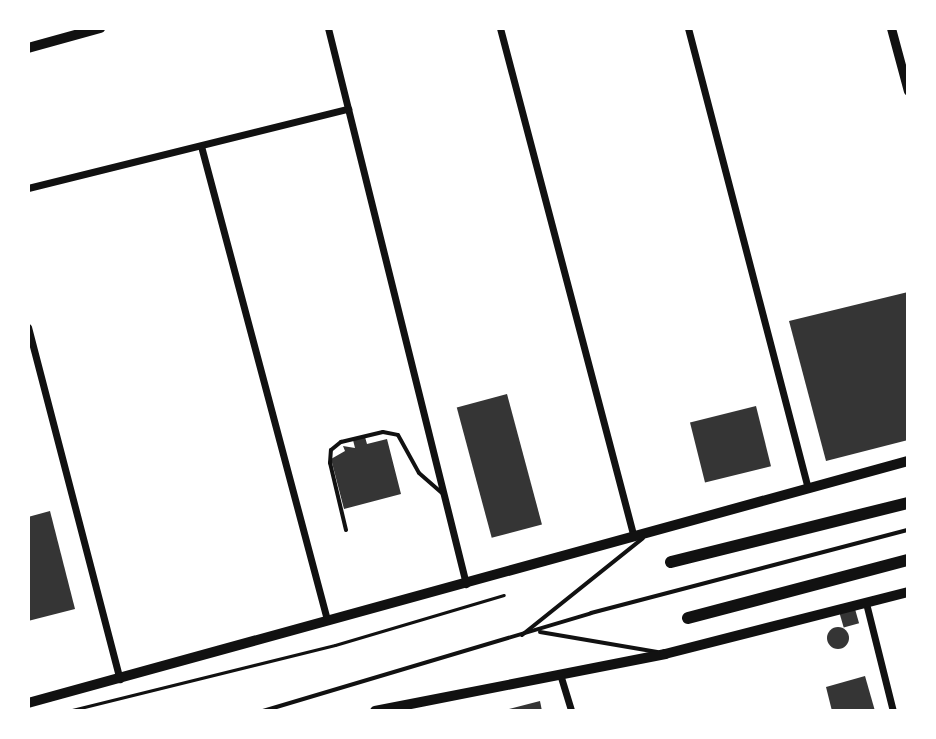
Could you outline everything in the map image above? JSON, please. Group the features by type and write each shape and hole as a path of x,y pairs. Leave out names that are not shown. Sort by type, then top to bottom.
{"main road":[{"path":"28,48 94,29"},
{"path":"28,703 327,619 466,584 633,534 908,461"},
{"path":"671,562 908,503"},
{"path":"688,618 908,560"},
{"path":"375,711 665,654 908,592"}],"street":[{"path":"328,28 466,584"},
{"path":"500,28 633,534"},
{"path":"688,28 808,489"},
{"path":"891,28 908,91"},
{"path":"28,188 348,109"},
{"path":"201,146 327,619"},
{"path":"28,327 120,679"},
{"path":"866,603 893,711"},
{"path":"560,674 571,711"}],"lane":[{"path":"346,530 330,463 331,450 341,442 383,432 398,435 419,473 444,495"},
{"path":"519,638 654,529"},
{"path":"263,711 908,530"},
{"path":"537,632 665,654"}],"path":[{"path":"68,711 335,645 504,595"}],"building":[{"path":"908,292 908,440 826,461 789,321"},
{"path":"507,394 542,524 492,538 457,407"},
{"path":"756,406 771,466 705,483 690,422"},
{"path":"365,437 367,444 387,439 401,494 344,509 331,459 345,451 343,446 355,448 353,440"},
{"path":"50,511 75,609 28,621 28,517"},
{"path":"853,602 859,623 844,628 838,606"},
{"path":"838,627 846,630 849,638 846,646 838,649 830,646 827,638 830,630"},
{"path":"865,676 875,711 832,711 826,687"},
{"path":"540,701 542,711 505,711 505,710"}]}
